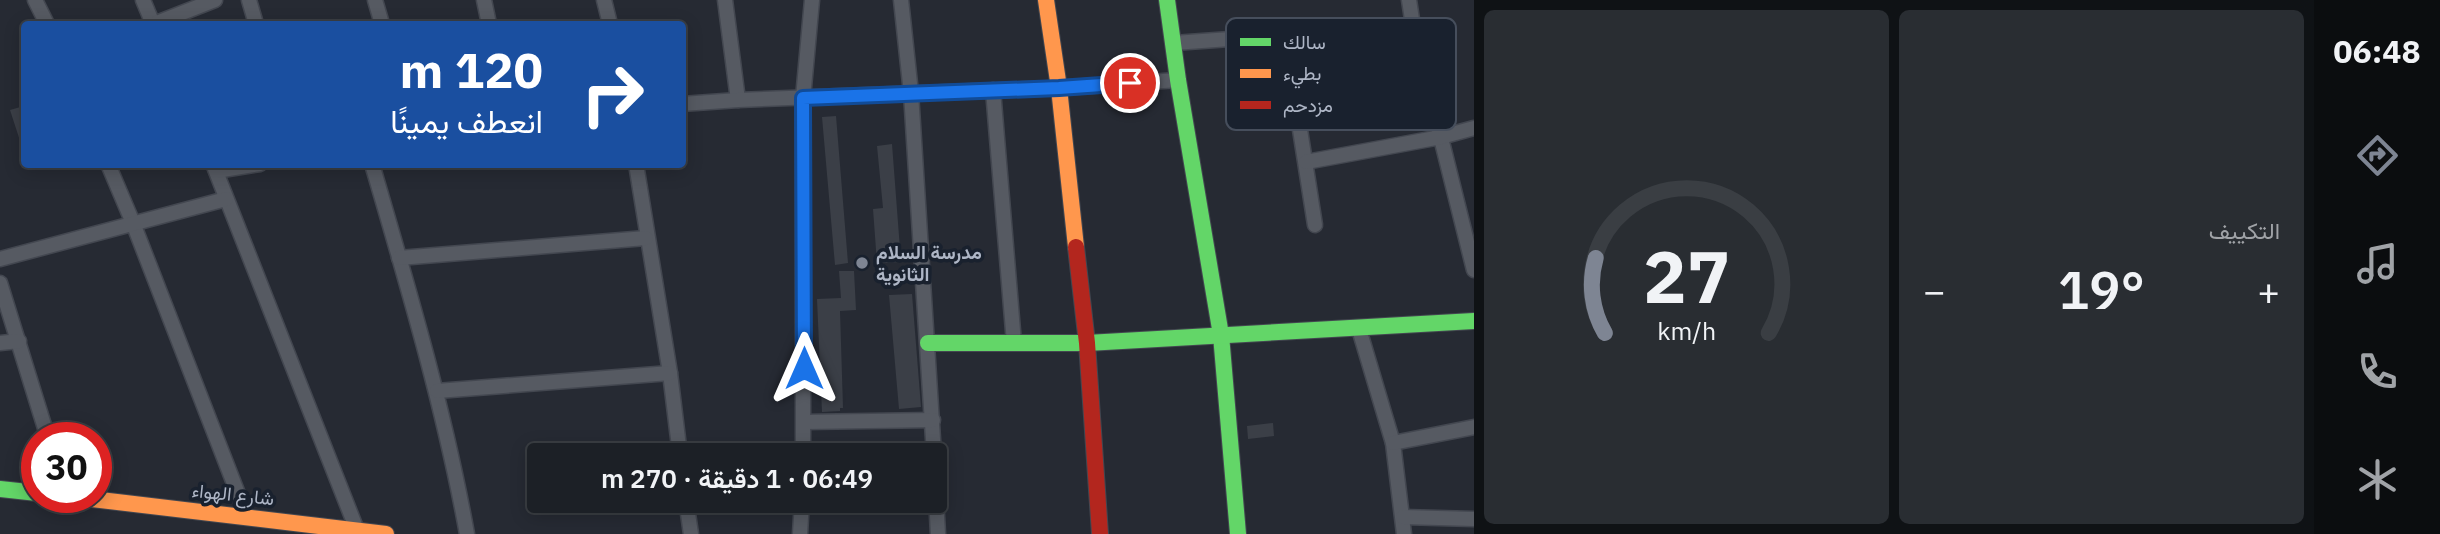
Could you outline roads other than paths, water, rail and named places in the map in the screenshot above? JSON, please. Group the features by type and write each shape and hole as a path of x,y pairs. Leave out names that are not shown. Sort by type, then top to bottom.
{"street":[{"path":"35,0 46,21"},
{"path":"143,0 153,21"},
{"path":"162,21 215,0"},
{"path":"249,0 255,21"},
{"path":"375,0 381,21"},
{"path":"484,0 488,21"},
{"path":"604,0 609,21"},
{"path":"724,0 738,100"},
{"path":"804,443 803,98 813,0"},
{"path":"901,0 911,93 934,443"},
{"path":"1046,0 1059,88 1087,343 1100,534"},
{"path":"1167,0 1221,335 1238,534"},
{"path":"1409,0 1412,18"},
{"path":"1174,43 1226,39"},
{"path":"686,104 1059,88 1178,80"},
{"path":"993,90 1014,343"},
{"path":"1306,162 1441,137 1474,128"},
{"path":"1300,130 1315,226"},
{"path":"1439,130 1474,269"},
{"path":"110,168 247,517"},
{"path":"214,168 357,530"},
{"path":"373,168 437,391 454,461 467,534"},
{"path":"637,168 670,373 679,443"},
{"path":"0,259 226,199"},
{"path":"399,258 646,238"},
{"path":"0,284 43,422"},
{"path":"929,343 1087,343 1474,321"},
{"path":"1359,329 1394,443 1404,534"},
{"path":"0,343 19,341"},
{"path":"437,391 670,373"},
{"path":"805,422 933,420"},
{"path":"1394,443 1474,427"},
{"path":"0,489 21,491"},
{"name":"شارع الهواء","path":"112,501 386,534"},
{"path":"688,513 691,534"},
{"path":"800,534 801,513"},
{"path":"937,513 938,534"},
{"path":"1403,517 1474,519"}],"place":[{"name":"مدرسة السلام الثانوية","path":"862,263"}]}
